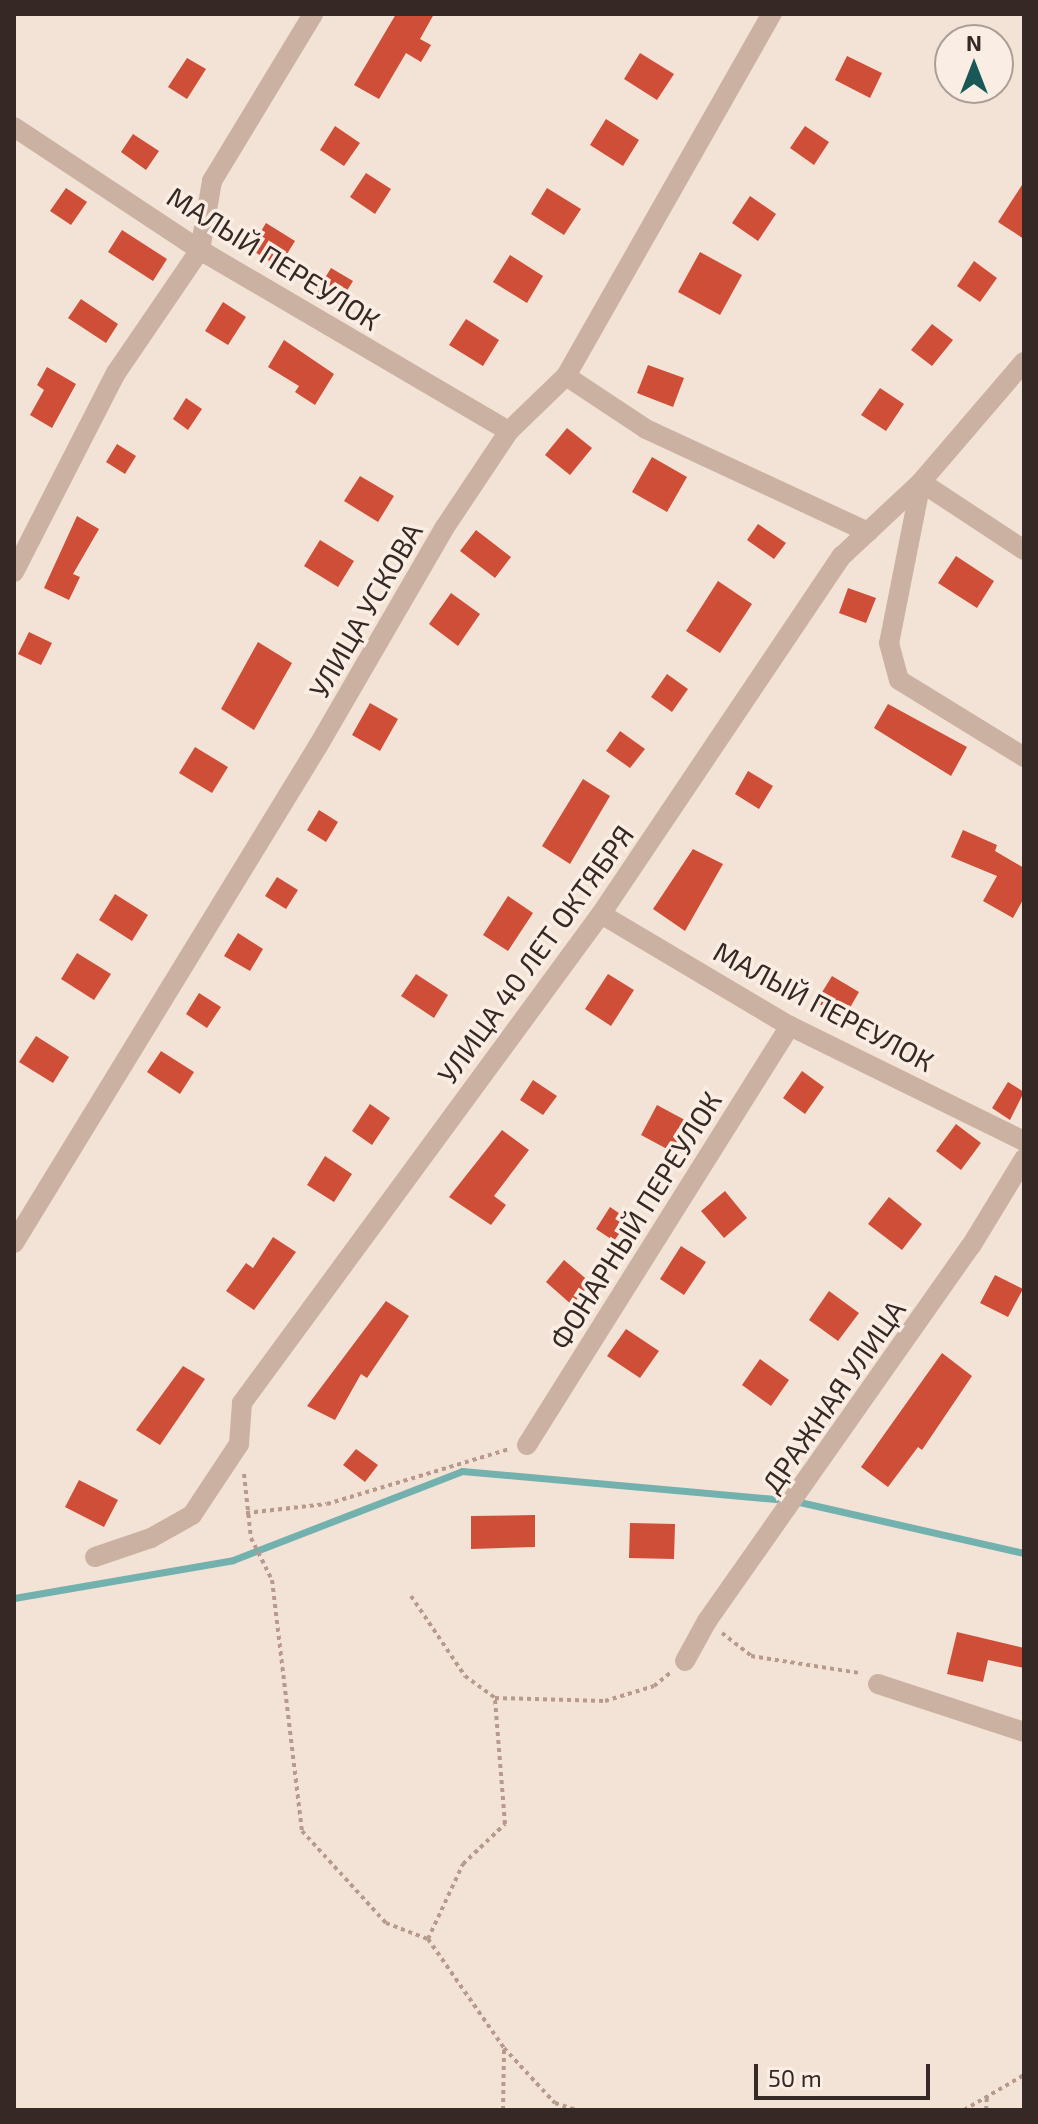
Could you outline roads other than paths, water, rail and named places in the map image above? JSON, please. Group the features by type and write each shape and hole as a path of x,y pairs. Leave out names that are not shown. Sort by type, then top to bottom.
{"street":[{"path":"14,572 116,373 200,250 212,181 313,14"},
{"name":"УЛИЦА УСКОВА","path":"14,1243 509,431 566,376 772,14"},
{"name":"МАЛЫЙ ПЕРЕУЛОК","path":"14,127 200,250 509,431"},
{"name":"УЛИЦА 40 ЛЕТ ОКТЯБРЯ","path":"95,1557 151,1538 192,1515 239,1444 242,1403 601,914 842,556 921,482 1024,362"},
{"path":"566,376 646,429 815,512 868,532"},
{"path":"1024,550 921,482 889,643 899,680 1024,757"},
{"name":"МАЛЫЙ ПЕРЕУЛОК","path":"601,914 790,1026 1024,1141"},
{"name":"ФОНАРНЫЙ ПЕРЕУЛОК","path":"527,1445 790,1026"},
{"name":"ДРАЖНАЯ УЛИЦА","path":"685,1661 707,1621 936,1297 1024,1159"},
{"path":"878,1684 1024,1732"}],"waterway":[{"path":"14,1598 233,1560 462,1471 795,1501 1024,1553"}]}
